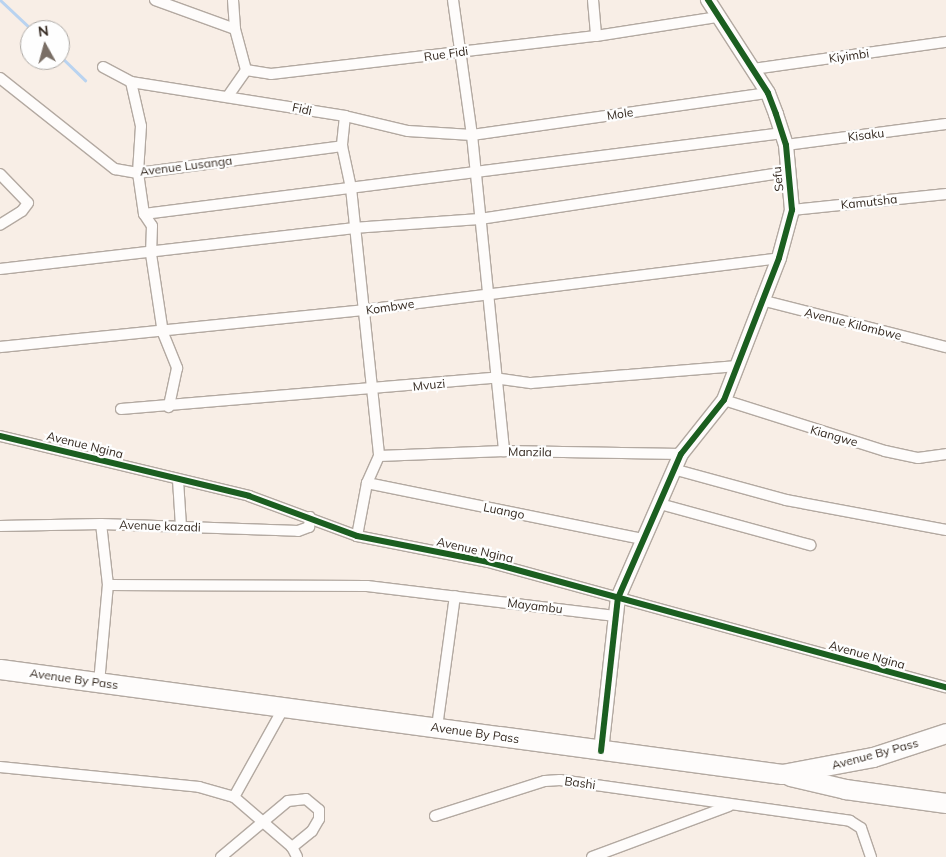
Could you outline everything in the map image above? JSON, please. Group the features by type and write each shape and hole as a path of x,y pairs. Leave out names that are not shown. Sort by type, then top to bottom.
{"highway":[{"name":"Avenue By Pass","path":"0,669 782,774 873,757 946,733"},
{"path":"782,774 845,789 946,804"}],"street":[{"path":"154,0 235,29"},
{"path":"228,96 246,70 235,29 233,0"},
{"path":"452,0 472,135 480,219 490,293 494,378 504,451"},
{"path":"593,0 596,36"},
{"name":"Sefu","path":"601,750 618,598 642,539 660,504 673,469 681,454 724,400 761,300 779,258 792,210 784,139 768,93 717,17 708,0"},
{"name":"Rue Fidi","path":"246,70 271,74 596,36 717,17"},
{"name":"Kiyimbi","path":"753,69 946,42"},
{"name":"Fidi","path":"103,67 131,82 345,116 408,131 472,135"},
{"name":"Avenue Lusanga","path":"0,78 104,164 138,173 342,146"},
{"path":"131,82 141,126 138,173 144,214 152,226 151,254 163,333 177,368 169,407"},
{"name":"Mole","path":"472,135 768,93"},
{"path":"345,116 342,146 351,188 353,228 379,456 367,483 357,536"},
{"name":"Kisaku","path":"144,214 351,188 784,139 946,124"},
{"path":"0,270 151,254 353,228 480,219 788,172"},
{"path":"0,174 27,199 22,211 0,225"},
{"name":"Kamutsha","path":"792,210 946,194"},
{"name":"Kombwe","path":"0,347 163,333 779,258"},
{"name":"Avenue Kilombwe","path":"761,300 946,347"},
{"name":"Mvuzi","path":"121,409 373,391 494,378 531,383 737,366"},
{"name":"Kiangwe","path":"724,400 885,451 918,458 946,454"},
{"name":"Avenue Ngina","path":"0,436 249,496 357,536 488,562 946,686"},
{"name":"Manzila","path":"379,456 504,451 681,454"},
{"path":"673,469 786,500 946,530"},
{"path":"178,480 181,526"},
{"name":"Luango","path":"367,483 642,539"},
{"path":"660,504 810,545"},
{"name":"Avenue kazadi","path":"0,526 101,524 298,531 309,527 310,517"},
{"path":"99,683 108,584 101,524"},
{"name":"Mayambu","path":"108,584 367,586 615,616"},
{"path":"437,727 455,596"},
{"path":"234,797 284,707"},
{"path":"0,768 199,787 234,797 261,822 295,852 317,825 319,810 313,802 296,798 288,801 261,822 221,857"},
{"name":"Bashi","path":"435,816 552,779 850,821 861,828 871,857"},
{"name":"Bashi","path":"592,857 730,805"}],"waterway":[{"path":"0,0 21,20"},
{"path":"70,66 85,80"}],"cycle path":[{"path":"601,751 618,598 681,454 724,400 779,258 792,210 786,145 768,93 708,0"},
{"path":"0,436 249,496 357,536 488,562 946,687"}]}
